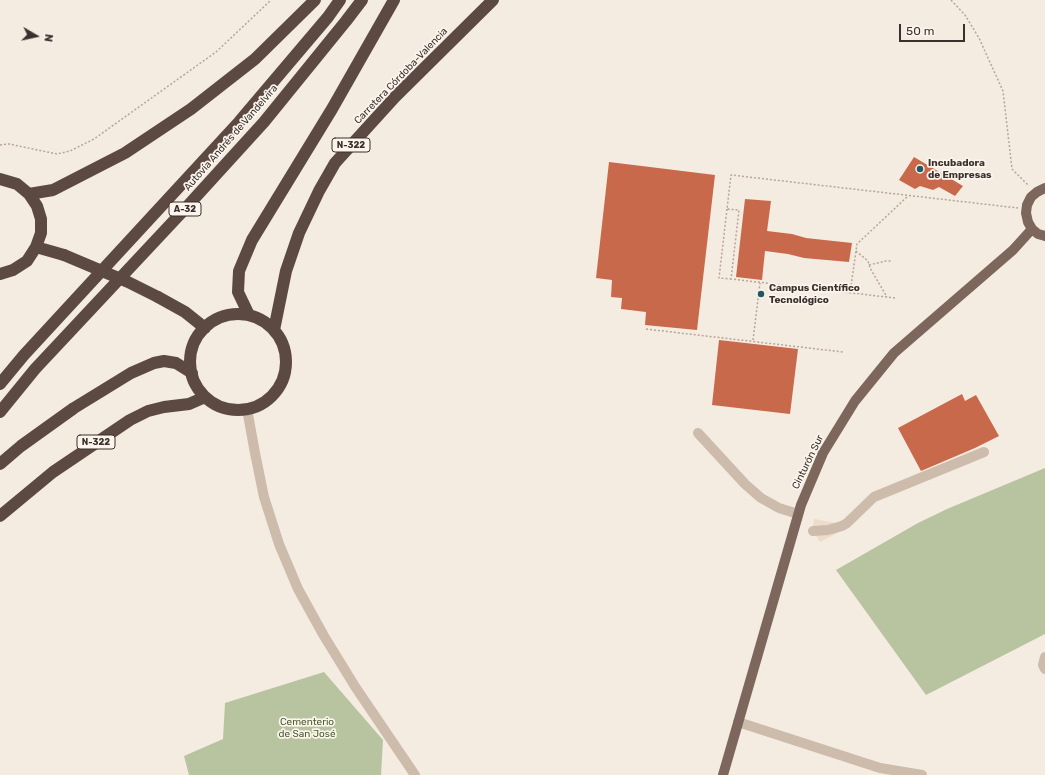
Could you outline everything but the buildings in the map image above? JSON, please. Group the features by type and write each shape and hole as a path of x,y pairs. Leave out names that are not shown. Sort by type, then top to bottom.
{"highway":[{"path":"29,194 53,190 125,153 191,109 255,59 315,0"},
{"name":"Autovía Andrés de Vandelvira","path":"0,384 29,350 239,122 328,17 340,0"},
{"name":"Autovía Andrés de Vandelvira","path":"0,412 35,369 264,122 362,0"},
{"path":"249,315 238,292 239,271 252,240 332,109 394,0"},
{"name":"Carretera Córdoba-Valencia","path":"274,330 286,271 299,233 319,191 336,162 395,97 494,0"},
{"path":"0,179 17,184 29,194 37,206 41,219 41,233 36,247 27,261 13,270 0,274"},
{"path":"36,247 64,255 128,282 185,312 205,328"},
{"path":"237,314 249,315 258,318 274,330 281,340 285,352 286,365 284,377 278,389 270,398 259,405 247,409 236,410 225,408 214,404 205,397 197,386 192,373 190,361 192,349 197,338 205,328 214,321 225,316 237,314"},
{"path":"0,464 21,446 74,408 130,372 164,361 176,363 192,373"},
{"name":"N-322","path":"0,516 53,472 130,420 148,411 164,407 189,404 205,397"}],"main road":[{"path":"1041,190 1031,197 1026,209 1028,222 1032,229 1038,234 1045,236"},
{"name":"Cinturón Sur","path":"723,775 798,514 823,453 855,401 894,353 1013,250 1032,229"}],"street":[{"path":"247,409 254,453 264,497 279,544 298,589 324,636 356,688 415,775"},
{"path":"698,433 745,484 761,498 779,508 798,514"},
{"path":"813,531 828,530 842,526 874,497 984,452"},
{"path":"1045,657 1043,665 1045,669"},
{"path":"738,722 880,768 922,775"}],"path":[{"path":"0,145 9,144 57,154 70,151 94,139 216,52 271,0"},
{"path":"951,0 965,15 979,38 1003,91 1012,169 1028,185 1041,190"},
{"path":"895,298 719,278 730,175 1021,209"},
{"path":"850,293 856,244 908,196"},
{"path":"727,209 739,210 731,279"},
{"path":"856,251 868,261 888,297"},
{"path":"869,264 891,261"},
{"path":"753,341 760,283"},
{"path":"646,329 844,352"}],"green space":[{"path":"1045,468 1045,634 926,695 836,570 918,523 947,509"},
{"name":"Cementerio de San José","path":"324,672 383,740 381,775 189,775 184,756 223,739 225,703"}],"shaded area":[{"path":"814,519 836,523 841,531 820,542 813,531"}],"place":[{"name":"Incubadora de Empresas","path":"920,169"},
{"name":"Campus Científico Tecnológico","path":"761,294"}]}
